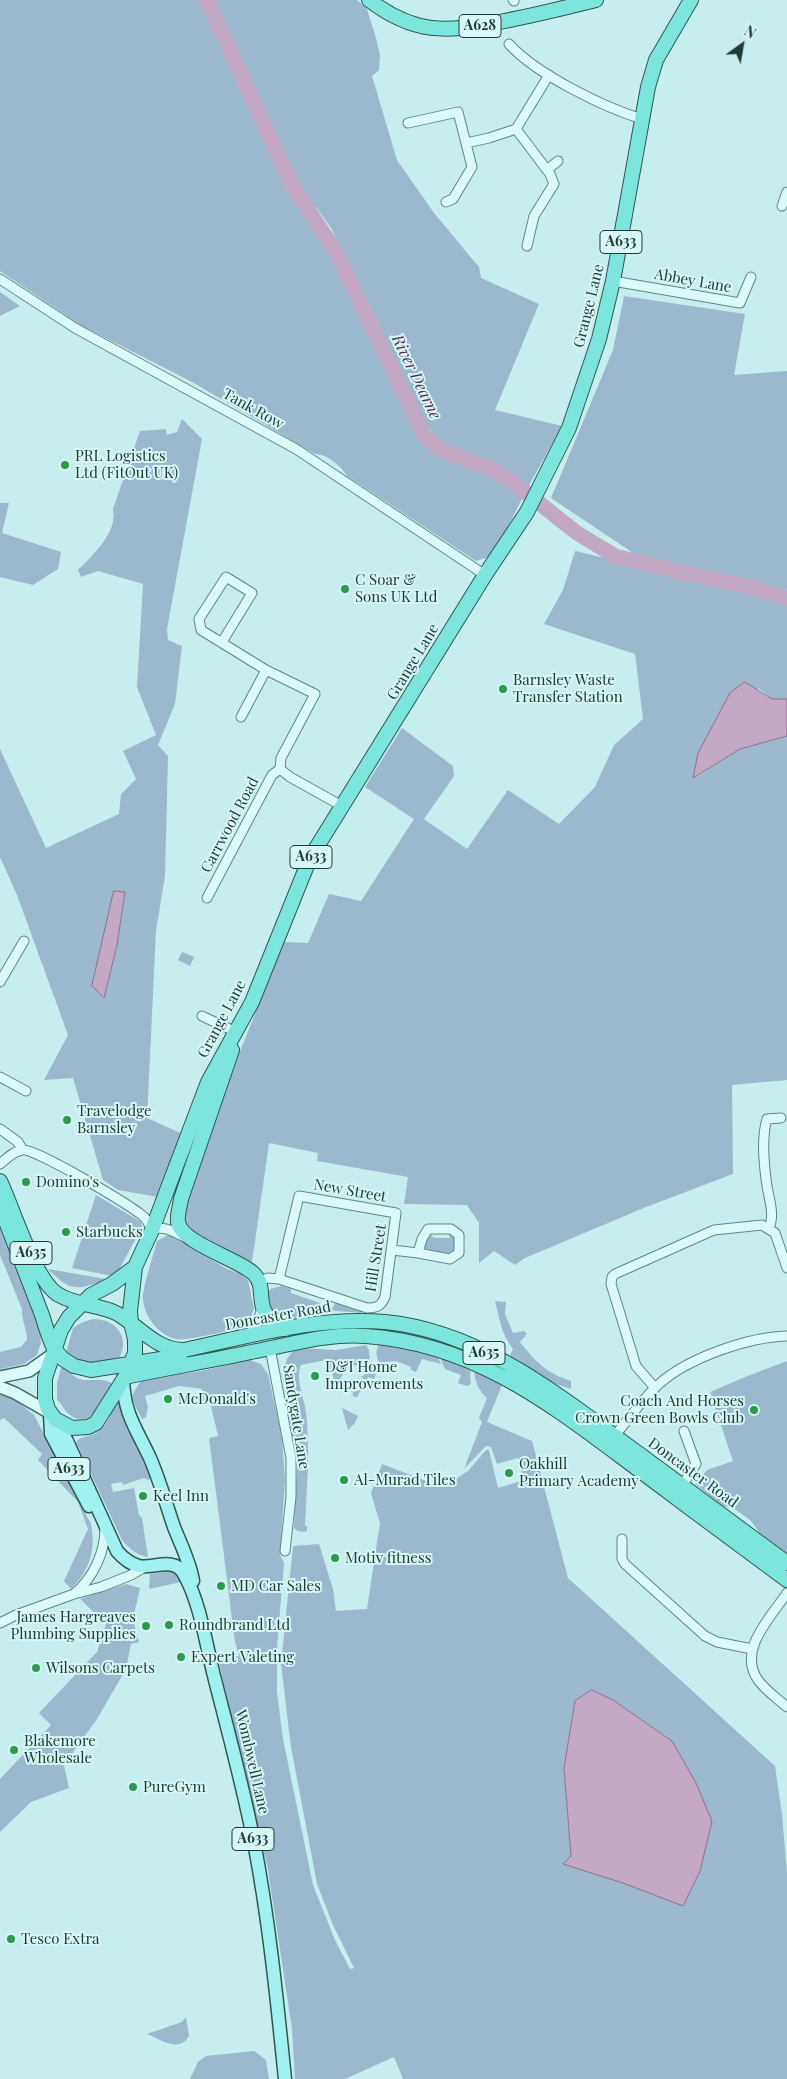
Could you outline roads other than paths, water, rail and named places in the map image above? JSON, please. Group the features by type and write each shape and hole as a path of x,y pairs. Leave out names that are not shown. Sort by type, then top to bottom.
{"highway":[{"name":"A628","path":"369,0 412,24 444,30 470,28 532,16 594,0"},
{"name":"Grange Lane","path":"84,1304 91,1295 112,1284 135,1267 152,1230 208,1082 252,1002 310,858 406,706 484,575 527,512 569,428 600,339 614,281 648,88 656,60 691,0"},
{"name":"A633","path":"236,1032 189,1175 178,1219 182,1231 203,1246 252,1273 258,1281"},
{"name":"A635","path":"0,1180 44,1282 60,1296 110,1311 130,1323"},
{"name":"A635","path":"0,1206 54,1351"},
{"name":"A633","path":"130,1323 130,1301 135,1267"},
{"path":"258,1281 262,1308 270,1319 285,1329"},
{"path":"84,1304 69,1318 61,1330 44,1389 46,1403 52,1416 72,1428 81,1428 93,1424 101,1418 124,1378 132,1363 135,1345 130,1323"},
{"name":"Doncaster Road","path":"130,1323 159,1344 174,1350 184,1350 325,1322 370,1321 413,1327 444,1336 490,1355 534,1379 787,1580"},
{"name":"Doncaster Road","path":"124,1378 321,1338 365,1336 405,1340 442,1349 477,1363 516,1384 610,1441 682,1486 787,1563"},
{"path":"228,1341 267,1342 270,1348"},
{"path":"54,1351 82,1369 91,1370 237,1348 252,1352"}],"main road":[{"path":"0,1377 29,1371 54,1351"},
{"name":"Wombwell Lane","path":"124,1378 128,1415 159,1481 187,1559 195,1603 228,1729 254,1840 265,1910 285,2079"},
{"path":"0,1387 15,1393 52,1416"},
{"name":"A633","path":"52,1416 67,1441 104,1523 122,1556 131,1563 144,1567"},
{"name":"A633","path":"162,1564 175,1552 175,1530"},
{"path":"144,1567 162,1564"},
{"name":"Wombwell Lane","path":"162,1564 173,1566 183,1572 195,1603"}],"street":[{"path":"508,44 518,55 549,75 617,111 642,119"},
{"path":"466,143 489,138 516,128 549,75"},
{"path":"408,123 457,108 472,167 453,199 446,202"},
{"path":"516,128 547,170 554,184 534,216 529,229 527,246"},
{"path":"547,170 558,161"},
{"path":"782,206 787,192"},
{"name":"Abbey Lane","path":"614,281 740,303 751,277"},
{"name":"Tank Row","path":"0,279 75,328 296,449 484,575"},
{"name":"Carrwood Road","path":"222,642 252,593 226,577 199,619 200,630 266,670 315,694 281,758 280,769"},
{"path":"241,717 266,670"},
{"name":"Carrwood Road","path":"280,769 290,777 342,806"},
{"name":"Carrwood Road","path":"207,898 272,774 280,769"},
{"path":"0,982 24,941"},
{"path":"202,1016 236,1032"},
{"path":"0,1077 26,1091"},
{"path":"772,1230 773,1220 767,1183 763,1132 767,1119 781,1118"},
{"path":"0,1129 18,1142 22,1150"},
{"path":"0,1164 22,1150 35,1153 139,1213 145,1218 152,1230 166,1228 203,1246"},
{"name":"New Street","path":"279,1279 299,1196 396,1213"},
{"name":"Hill Street","path":"379,1306 385,1296 396,1213"},
{"path":"655,1388 636,1366 611,1284 612,1277 622,1270 714,1230 762,1226 772,1230 784,1249 787,1268"},
{"path":"392,1250 450,1259 459,1253 459,1235 451,1229 428,1229 422,1239 418,1254"},
{"name":"Doncaster Road","path":"258,1281 268,1278 279,1279 367,1308 379,1306"},
{"path":"247,1337 257,1324 262,1308"},
{"path":"610,1441 661,1382 720,1350 748,1341 787,1336"},
{"name":"Sandygate Lane","path":"270,1348 291,1458 291,1497 285,1551"},
{"path":"682,1486 696,1464 684,1431"},
{"path":"74,1594 89,1578 100,1556 103,1546 104,1523"},
{"path":"622,1539 622,1559 625,1564 705,1636 718,1642 752,1649"},
{"path":"0,1623 16,1614 109,1584 131,1575 144,1567"},
{"path":"787,1593 754,1643 751,1658 755,1675 760,1683 787,1707"}],"waterway":[{"name":"River Dearne","path":"207,0 291,183 336,252 424,435 440,450 487,467 510,480 577,533 615,556 751,587 787,598"}],"place":[{"name":"PRL Logistics Ltd (FitOut UK)","path":"65,465"},
{"name":"C Soar & Sons UK Ltd","path":"345,589"},
{"name":"Barnsley Waste Transfer Station","path":"503,689"},
{"name":"Travelodge Barnsley","path":"67,1120"},
{"name":"Domino's","path":"26,1182"},
{"name":"Starbucks","path":"66,1232"},
{"name":"D&I Home Improvements","path":"315,1376"},
{"name":"McDonald's","path":"168,1399"},
{"name":"Coach And Horses Crown Green Bowls Club","path":"754,1410"},
{"name":"Oakhill Primary Academy","path":"509,1473"},
{"name":"Al-Murad Tiles","path":"344,1480"},
{"name":"Keel Inn","path":"143,1496"},
{"name":"Motiv fitness","path":"335,1558"},
{"name":"MD Car Sales","path":"221,1586"},
{"name":"Roundbrand Ltd","path":"169,1625"},
{"name":"James Hargreaves Plumbing Supplies","path":"146,1626"},
{"name":"Expert Valeting","path":"181,1657"},
{"name":"Wilsons Carpets","path":"36,1668"},
{"name":"Blakemore Wholesale","path":"14,1750"},
{"name":"PureGym","path":"133,1787"},
{"name":"Tesco Extra","path":"11,1939"}]}
